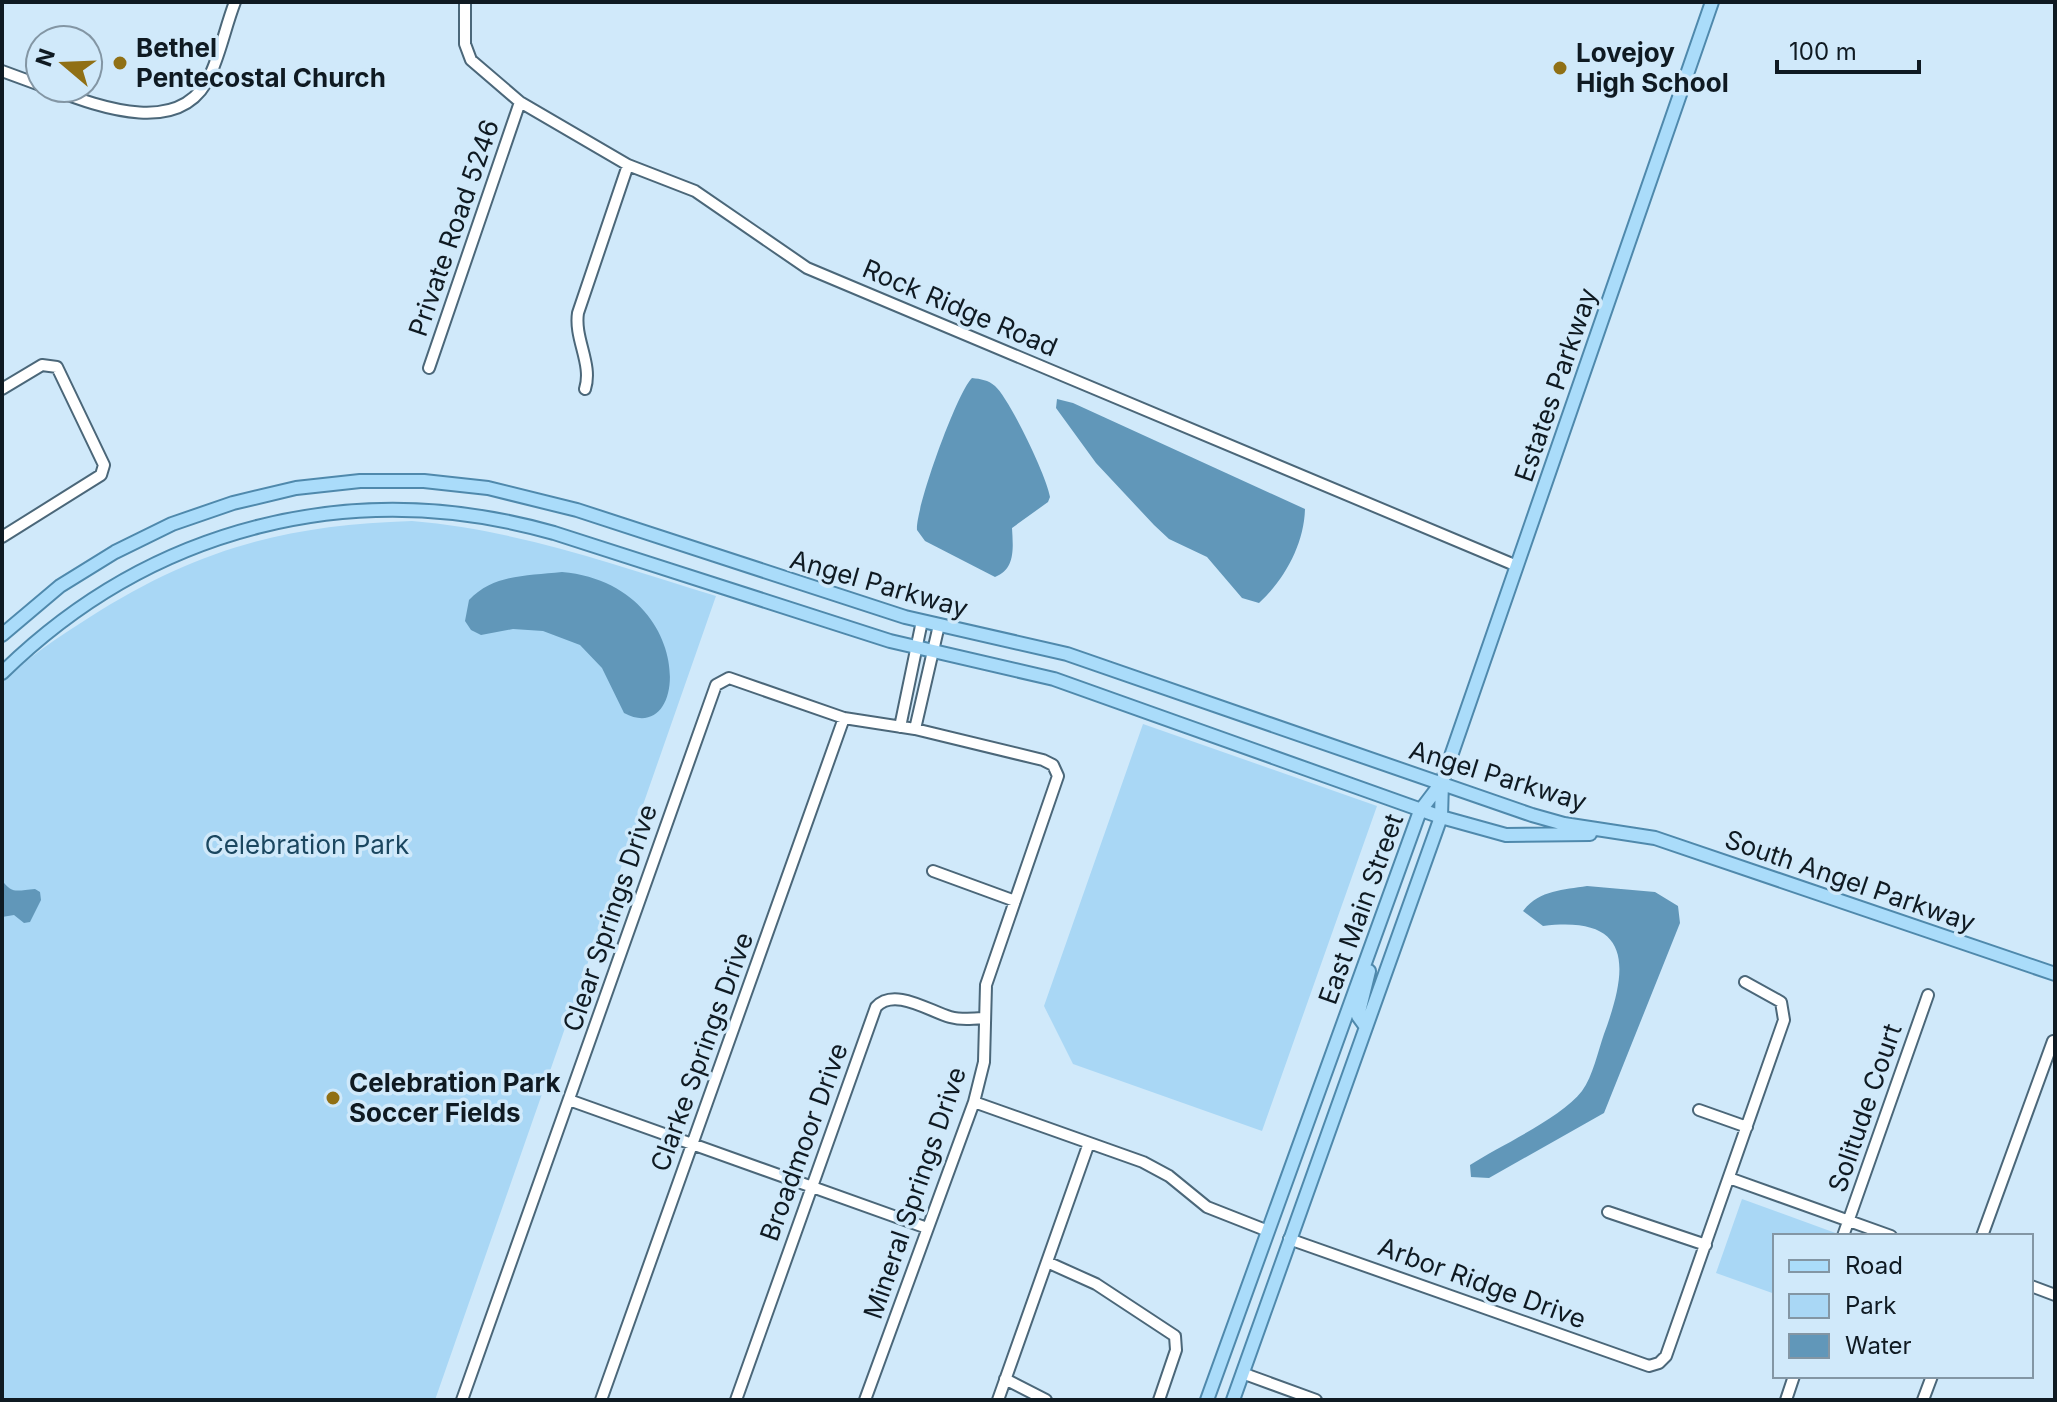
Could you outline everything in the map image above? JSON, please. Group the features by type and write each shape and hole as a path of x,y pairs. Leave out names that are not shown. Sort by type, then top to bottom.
{"main road":[{"name":"Estates Parkway","path":"1442,782 1712,2"},
{"name":"Angel Parkway","path":"2,635 60,586 115,552 172,524 271,494 360,481 424,481 513,492 922,621 1067,654 1564,824 1629,834"},
{"name":"Angel Parkway","path":"2,673 78,609 131,576 187,549 246,529 307,515 367,509 446,511 519,523 916,648 1054,679 1420,811 1506,835 1629,834"},
{"name":"East Main Street","path":"1207,1400 1420,811 1442,782"},
{"name":"East Main Street","path":"1233,1400 1441,817 1442,782"},
{"name":"South Angel Parkway","path":"1629,834 1725,861 2055,974"},
{"path":"1366,1027 1358,1016 1376,933"},
{"path":"1268,1231 1289,1239"}],"street":[{"path":"98,104 137,114 176,107 194,97 211,75 235,2"},
{"name":"Rock Ridge Road","path":"465,2 465,44 471,60 520,102 628,165 695,191 807,268 1517,566"},
{"path":"2,71 24,79"},
{"name":"Private Road 5246","path":"429,368 520,102"},
{"path":"585,389 588,373 576,333 578,313 628,165"},
{"path":"2,389 42,365 57,367 104,469 101,475 2,537"},
{"path":"900,727 922,621"},
{"path":"844,718 915,729 939,625"},
{"name":"Clear Springs Drive","path":"462,1400 716,685 721,679 729,678 844,718"},
{"name":"Clarke Springs Drive","path":"601,1400 844,718"},
{"name":"Mineral Springs Drive","path":"865,1400 974,1102 984,1062 986,985 1058,782 1057,770 1049,762 915,729"},
{"path":"933,871 1015,901"},
{"path":"1608,1212 1706,1245 1784,1020 1781,1002 1745,982"},
{"name":"Solitude Court","path":"1844,1234 1928,995"},
{"name":"Broadmoor Drive","path":"736,1400 880,1002 896,998 960,1019 983,1018"},
{"path":"1983,1234 2053,1041"},
{"path":"569,1100 927,1228"},
{"path":"974,1102 1156,1168 1207,1207 1268,1231"},
{"path":"1699,1110 1747,1127"},
{"path":"998,1400 1089,1143"},
{"path":"1729,1178 1885,1234"},
{"name":"Arbor Ridge Drive","path":"1289,1239 1649,1366 1659,1363 1666,1356 1706,1245"},
{"path":"1047,1262 1096,1284 1175,1336 1177,1345 1159,1400"},
{"path":"2033,1287 2055,1295"},
{"path":"1242,1373 1316,1400"},
{"path":"1786,1400 1793,1378"},
{"path":"1923,1400 1931,1378"},
{"path":"1005,1379 1046,1400"}],"green space":[{"name":"Celebration Park","path":"412,521 490,532 528,541 716,596 435,1400 2,1400 2,683 33,656 90,617 129,594 205,558 283,535 366,523"},
{"path":"1143,724 1377,806 1262,1131 1073,1064 1044,1006"},
{"path":"1742,1199 1838,1234 1773,1234 1773,1293 1716,1273"}],"water":[{"path":"972,378 990,382 1001,393 1027,438 1050,497 1048,502 1012,528 1010,563 995,577 925,541 917,530 938,451"},
{"path":"1057,399 1073,403 1305,509 1297,548 1268,594 1259,603 1242,598 1207,557 1169,539 1096,463 1056,408"},
{"path":"562,572 606,583 638,604 658,631 668,660 669,687 661,708 646,718 624,713 602,668 580,645 543,631 513,629 481,635 471,630 465,621 469,600 489,585 512,578"},
{"path":"2,880 12,890 35,889 40,892 41,900 30,922 24,923 14,915 2,917"},
{"path":"1587,886 1655,892 1678,906 1680,923 1604,1113 1489,1178 1471,1177 1470,1165 1560,1112 1582,1091 1592,1071 1618,987 1617,951 1608,938 1594,929 1572,925 1543,926 1523,911 1544,895"}],"place":[{"name":"Bethel Pentecostal Church","path":"120,63"},
{"name":"Lovejoy High School","path":"1560,68"},
{"name":"Celebration Park Soccer Fields","path":"333,1098"}]}
